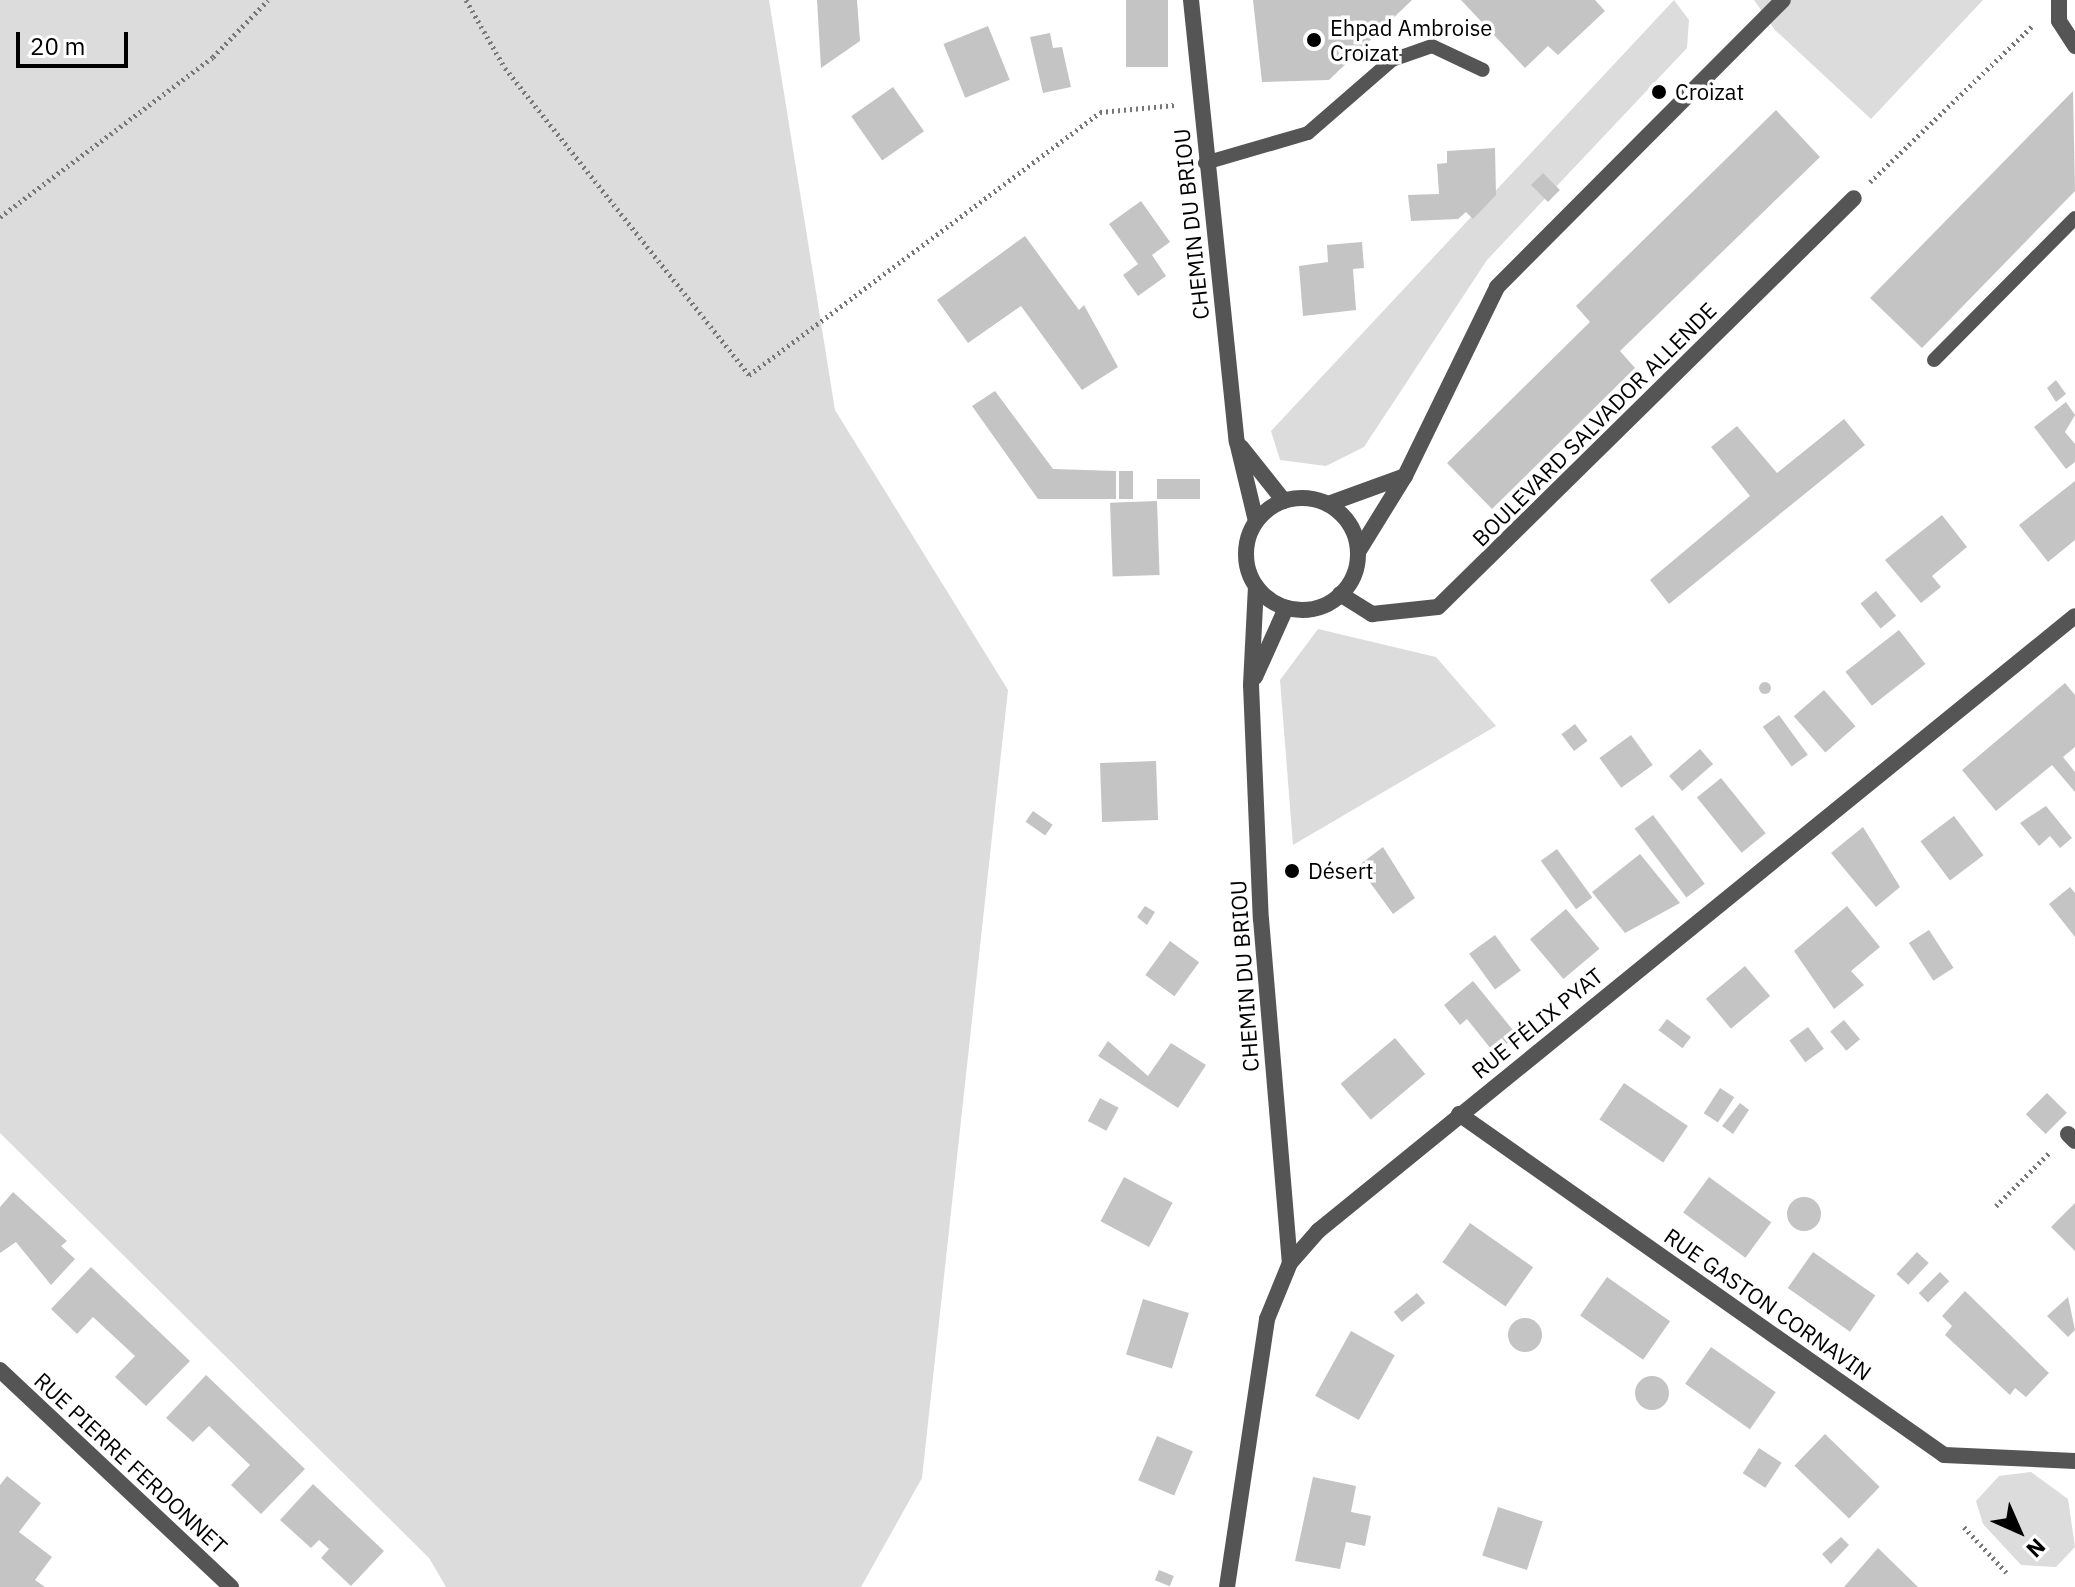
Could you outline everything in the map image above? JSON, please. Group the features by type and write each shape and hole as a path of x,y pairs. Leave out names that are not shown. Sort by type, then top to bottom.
{"street":[{"name":"CHEMIN DU BRIOU","path":"1191,0 1205,163 1237,442 1256,521"},
{"path":"1405,476 1328,504 1284,501 1256,521 1246,554 1256,586 1286,608 1305,610 1340,594 1358,552 1405,476 1497,287 1783,0"},
{"path":"2059,2 2075,46"},
{"name":"BOULEVARD SALVADOR ALLENDE","path":"1340,594 1372,614 1438,607 1854,198"},
{"path":"1237,442 1284,501"},
{"path":"1328,504 1344,516 1358,552"},
{"name":"CHEMIN DU BRIOU","path":"1256,586 1251,685 1261,919 1290,1263"},
{"name":"CHEMIN DU BRIOU","path":"1251,685 1286,608"},
{"name":"RUE FÉLIX PYAT","path":"1227,1587 1267,1319 1290,1263 1318,1231 1459,1114 2075,616"},
{"name":"RUE GASTON CORNAVIN","path":"1459,1114 1944,1455 2075,1461"},
{"name":"RUE PIERRE FERDONNET","path":"0,1370 231,1587"}],"lane":[{"path":"1205,163 1308,133 1392,60 1432,46 1483,70"},
{"path":"1934,360 2075,218"}],"path":[{"path":"0,217 213,57 268,0"},
{"path":"466,0 505,68 749,375 1100,112 1200,103"},
{"path":"1854,198 1992,59 2059,2"},
{"path":"1996,1206 2072,1137"},
{"path":"1964,1527 2006,1572"}],"shaded area":[{"path":"0,0 769,0 835,410 1008,690 922,1478 861,1587 446,1587 429,1558 0,1133"},
{"path":"1674,0 1689,20 1687,48 1487,260 1364,447 1326,466 1280,460 1271,431"},
{"path":"1754,0 1983,0 1871,119 1775,30"},
{"path":"1318,629 1436,657 1496,726 1293,845 1280,680"},
{"path":"2031,1472 2068,1499 2075,1547 2056,1567 2021,1565 1983,1524 1976,1501 1999,1476"}],"building":[{"path":"817,0 857,0 860,41 821,68"},
{"path":"1126,0 1168,0 1168,67 1126,67"},
{"name":"Ehpad Ambroise Croizat","path":"1253,0 1412,0 1329,80 1262,82"},
{"name":"Ehpad Ambroise Croizat","path":"1461,0 1595,0 1605,11 1558,55 1548,46 1525,68"},
{"path":"988,26 1010,80 965,98 943,44"},
{"path":"1050,33 1053,48 1062,47 1071,87 1043,93 1030,37"},
{"path":"893,87 924,131 882,160 851,116"},
{"path":"2073,91 2075,191 1922,348 1870,298"},
{"path":"1776,110 1820,157 1620,351 1635,368 1492,509 1447,463 1590,322 1576,306"},
{"path":"1495,148 1496,195 1473,219 1466,212 1458,219 1411,221 1408,195 1439,194 1437,164 1447,163 1447,151"},
{"path":"1543,173 1560,190 1548,202 1531,185"},
{"path":"1141,201 1170,242 1152,255 1166,276 1138,296 1123,275 1138,264 1109,224"},
{"path":"1025,236 1079,310 1084,305 1118,367 1082,390 1021,306 968,343 937,300"},
{"path":"1362,242 1364,268 1353,269 1356,310 1303,316 1299,266 1328,262 1327,245"},
{"path":"2056,380 2066,394 2056,402 2047,388"},
{"path":"995,391 1053,469 1116,471 1116,499 1038,499 972,406"},
{"path":"2066,402 2075,415 2065,432 2075,444 2075,462 2066,469 2034,427"},
{"path":"1844,419 1865,445 1669,604 1650,580 1750,496 1711,447 1737,426 1777,473"},
{"path":"1119,471 1133,471 1133,499 1119,499"},
{"path":"1157,479 1200,479 1200,499 1157,499"},
{"path":"2075,481 2075,540 2048,562 2019,525"},
{"path":"1157,501 1160,575 1113,577 1110,503"},
{"path":"1942,515 1967,547 1932,576 1941,587 1921,603 1885,560"},
{"path":"1876,591 1896,616 1881,628 1860,604"},
{"path":"1899,630 1925,664 1872,706 1845,672"},
{"path":"1765,682 1771,688 1765,694 1759,688"},
{"path":"2065,683 2075,695 2075,747 2063,757 2075,772 2075,792 2052,765 1996,811 1962,770"},
{"path":"1824,690 1855,726 1825,752 1794,716"},
{"path":"1779,715 1808,755 1792,766 1763,727"},
{"path":"1575,724 1588,741 1574,751 1561,734"},
{"path":"1631,735 1653,765 1621,788 1599,758"},
{"path":"1700,749 1713,764 1682,791 1669,776"},
{"path":"1156,761 1158,820 1102,822 1100,763"},
{"path":"1721,778 1766,833 1742,853 1697,798"},
{"path":"2046,806 2072,838 2060,848 2050,836 2039,846 2020,823"},
{"path":"1033,811 1053,825 1045,835 1026,822"},
{"path":"1653,815 1705,884 1686,898 1635,829"},
{"path":"1954,816 1983,855 1950,880 1920,841"},
{"path":"1863,827 1900,887 1876,907 1831,853"},
{"path":"1383,847 1415,898 1393,914 1358,866"},
{"path":"1557,849 1592,898 1576,909 1541,861"},
{"path":"1640,854 1680,903 1625,933 1592,892"},
{"path":"2070,887 2075,893 2075,937 2049,904"},
{"path":"1145,906 1155,912 1147,925 1137,917"},
{"path":"1847,906 1880,947 1851,971 1864,985 1834,1009 1794,951"},
{"path":"1566,909 1599,949 1563,979 1530,939"},
{"path":"1929,930 1954,968 1933,981 1909,943"},
{"path":"1495,935 1521,971 1495,989 1469,954"},
{"path":"1170,941 1199,962 1174,996 1145,975"},
{"path":"1745,966 1770,996 1731,1029 1706,999"},
{"path":"1473,981 1517,1035 1495,1054 1467,1019 1460,1025 1444,1005"},
{"path":"1667,1019 1691,1037 1683,1048 1659,1030"},
{"path":"1844,1020 1860,1039 1846,1051 1830,1032"},
{"path":"1808,1027 1824,1049 1805,1062 1789,1041"},
{"path":"1395,1038 1425,1074 1371,1120 1341,1084"},
{"path":"1108,1041 1148,1076 1171,1043 1206,1065 1178,1108 1098,1056"},
{"path":"1624,1083 1688,1126 1663,1163 1599,1119"},
{"path":"1720,1088 1734,1097 1718,1122 1704,1113"},
{"path":"2047,1093 2067,1113 2046,1134 2026,1114"},
{"path":"1100,1098 1119,1108 1106,1131 1088,1121"},
{"path":"1740,1103 1749,1110 1733,1134 1722,1126"},
{"path":"1124,1177 1173,1203 1149,1247 1101,1221"},
{"path":"1709,1177 1771,1222 1745,1258 1683,1213"},
{"path":"13,1192 67,1241 61,1246 75,1259 51,1285 16,1242 0,1253 0,1207"},
{"path":"1804,1197 1816,1202 1821,1214 1816,1226 1804,1231 1792,1226 1787,1214 1792,1202"},
{"path":"2075,1203 2075,1251 2051,1227"},
{"path":"1470,1223 1533,1267 1506,1306 1442,1262"},
{"path":"1813,1252 1875,1296 1850,1332 1788,1288"},
{"path":"1917,1252 1929,1263 1908,1285 1897,1274"},
{"path":"91,1267 190,1361 146,1406 115,1377 135,1356 93,1317 77,1334 51,1309"},
{"path":"1940,1272 1949,1281 1928,1302 1919,1293"},
{"path":"1607,1277 1670,1321 1643,1360 1580,1316"},
{"path":"1965,1291 2049,1373 2026,1397 2015,1388 2010,1395 1945,1335 1952,1326 1942,1316"},
{"path":"1417,1293 1425,1303 1402,1322 1394,1312"},
{"path":"2068,1297 2075,1330 2068,1337 2047,1316"},
{"path":"1143,1299 1189,1313 1172,1368 1126,1354"},
{"path":"1525,1318 1537,1323 1542,1335 1537,1347 1525,1352 1513,1347 1508,1335 1513,1323"},
{"path":"1351,1331 1395,1355 1359,1420 1315,1396"},
{"path":"1711,1347 1776,1392 1750,1429 1685,1384"},
{"path":"206,1375 305,1469 261,1514 231,1485 250,1465 209,1426 193,1442 166,1418"},
{"path":"1652,1376 1664,1381 1669,1393 1664,1405 1652,1410 1640,1405 1635,1393 1640,1381"},
{"path":"1825,1434 1880,1487 1849,1518 1794,1466"},
{"path":"1157,1436 1193,1451 1174,1495 1138,1480"},
{"path":"1759,1448 1782,1463 1765,1488 1743,1473"},
{"path":"7,1476 41,1503 19,1532 52,1557 35,1580 45,1587 0,1587 0,1485"},
{"path":"1313,1477 1356,1486 1351,1512 1371,1516 1365,1546 1346,1542 1340,1569 1295,1561"},
{"path":"313,1484 384,1551 351,1586 321,1558 329,1549 319,1540 311,1548 280,1520"},
{"path":"1498,1507 1543,1522 1527,1570 1482,1556"},
{"path":"1841,1537 1849,1545 1831,1564 1822,1554"},
{"path":"1878,1548 1918,1587 1844,1587"},
{"path":"1159,1570 1174,1576 1170,1586 1155,1580"}],"place":[{"name":"Ehpad Ambroise Croizat","path":"1314,40"},
{"name":"Croizat","path":"1659,92"},
{"name":"Désert","path":"1292,871"}]}
